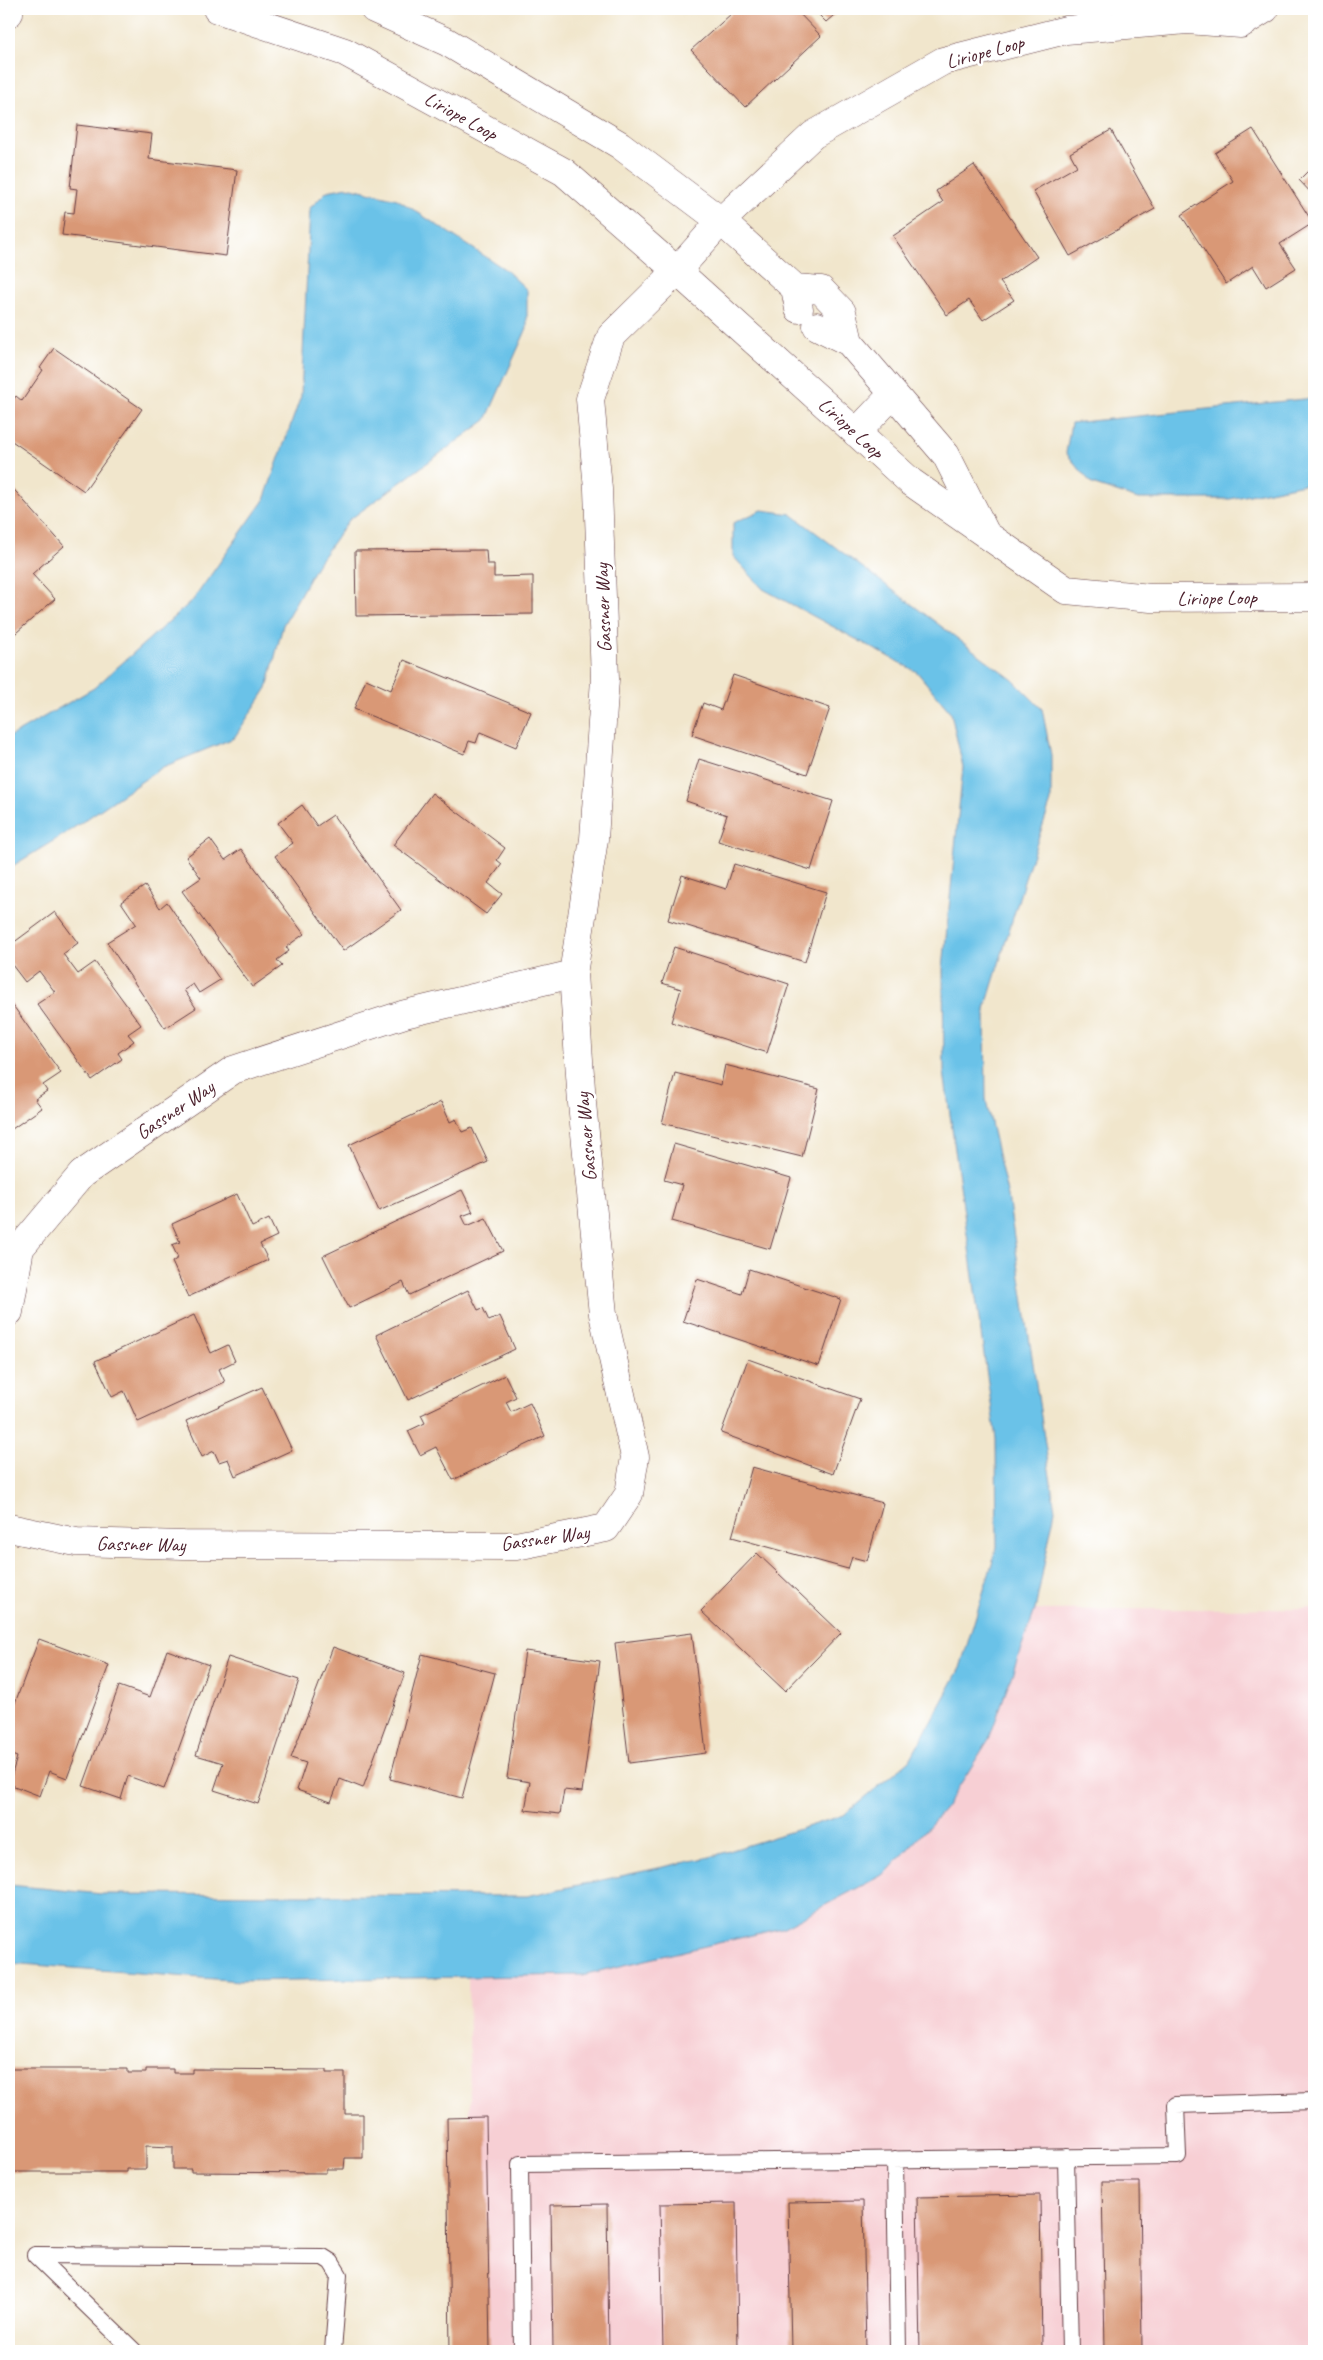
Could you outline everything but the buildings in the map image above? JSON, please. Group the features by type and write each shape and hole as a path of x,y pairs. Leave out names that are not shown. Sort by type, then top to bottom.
{"street":[{"name":"Liriope Loop","path":"217,9 345,52 564,172 911,482 1066,590 1151,598 1314,596"},
{"name":"Liriope Loop","path":"374,9 447,42 620,145 721,221 804,308 849,342 946,455 987,536"},
{"name":"Liriope Loop","path":"677,271 721,221 813,135 943,61 1066,30 1186,20 1241,24 1265,9"},
{"name":"Gassner Way","path":"9,1528 76,1542 516,1546 606,1528 629,1494 635,1457 603,1314 582,1103 573,974 594,839 605,679 598,489 590,398 611,336 677,271"},
{"name":"Liriope Loop","path":"804,308 821,290 842,312 849,342"},
{"path":"856,433 894,394"},
{"name":"Gassner Way","path":"9,1312 20,1248 82,1174 233,1070 405,1014 573,974"}],"lane":[{"path":"522,2351 520,2164 1178,2156 1176,2105 1314,2101"},
{"path":"1066,2157 1070,2351"},
{"path":"895,2159 898,2351"},
{"path":"134,2351 35,2255 323,2256 331,2262 339,2275 333,2351"}],"shaded area":[{"path":"1314,1608 1314,2351 474,2351 468,1977 582,1975 782,1928 886,1873 944,1810 989,1739 1035,1610"}],"water":[{"path":"348,187 397,199 506,270 527,290 527,328 486,420 349,520 316,566 283,625 267,688 234,738 163,767 63,835 9,868 9,737 94,688 193,600 264,500 301,396 310,208 327,191"},
{"path":"1314,398 1314,482 1230,499 1138,499 1092,484 1066,453 1071,423"},
{"path":"762,510 791,514 1013,680 1042,709 1051,755 1051,801 985,1009 986,1101 1008,1197 1055,1510 1035,1610 989,1739 944,1810 886,1873 782,1928 582,1975 240,1981 9,1963 9,1885 102,1894 527,1896 710,1857 844,1815 910,1760 960,1668 997,1547 996,1439 944,1072 943,968 963,767 951,713 917,672 763,589 733,556 733,523"}]}
